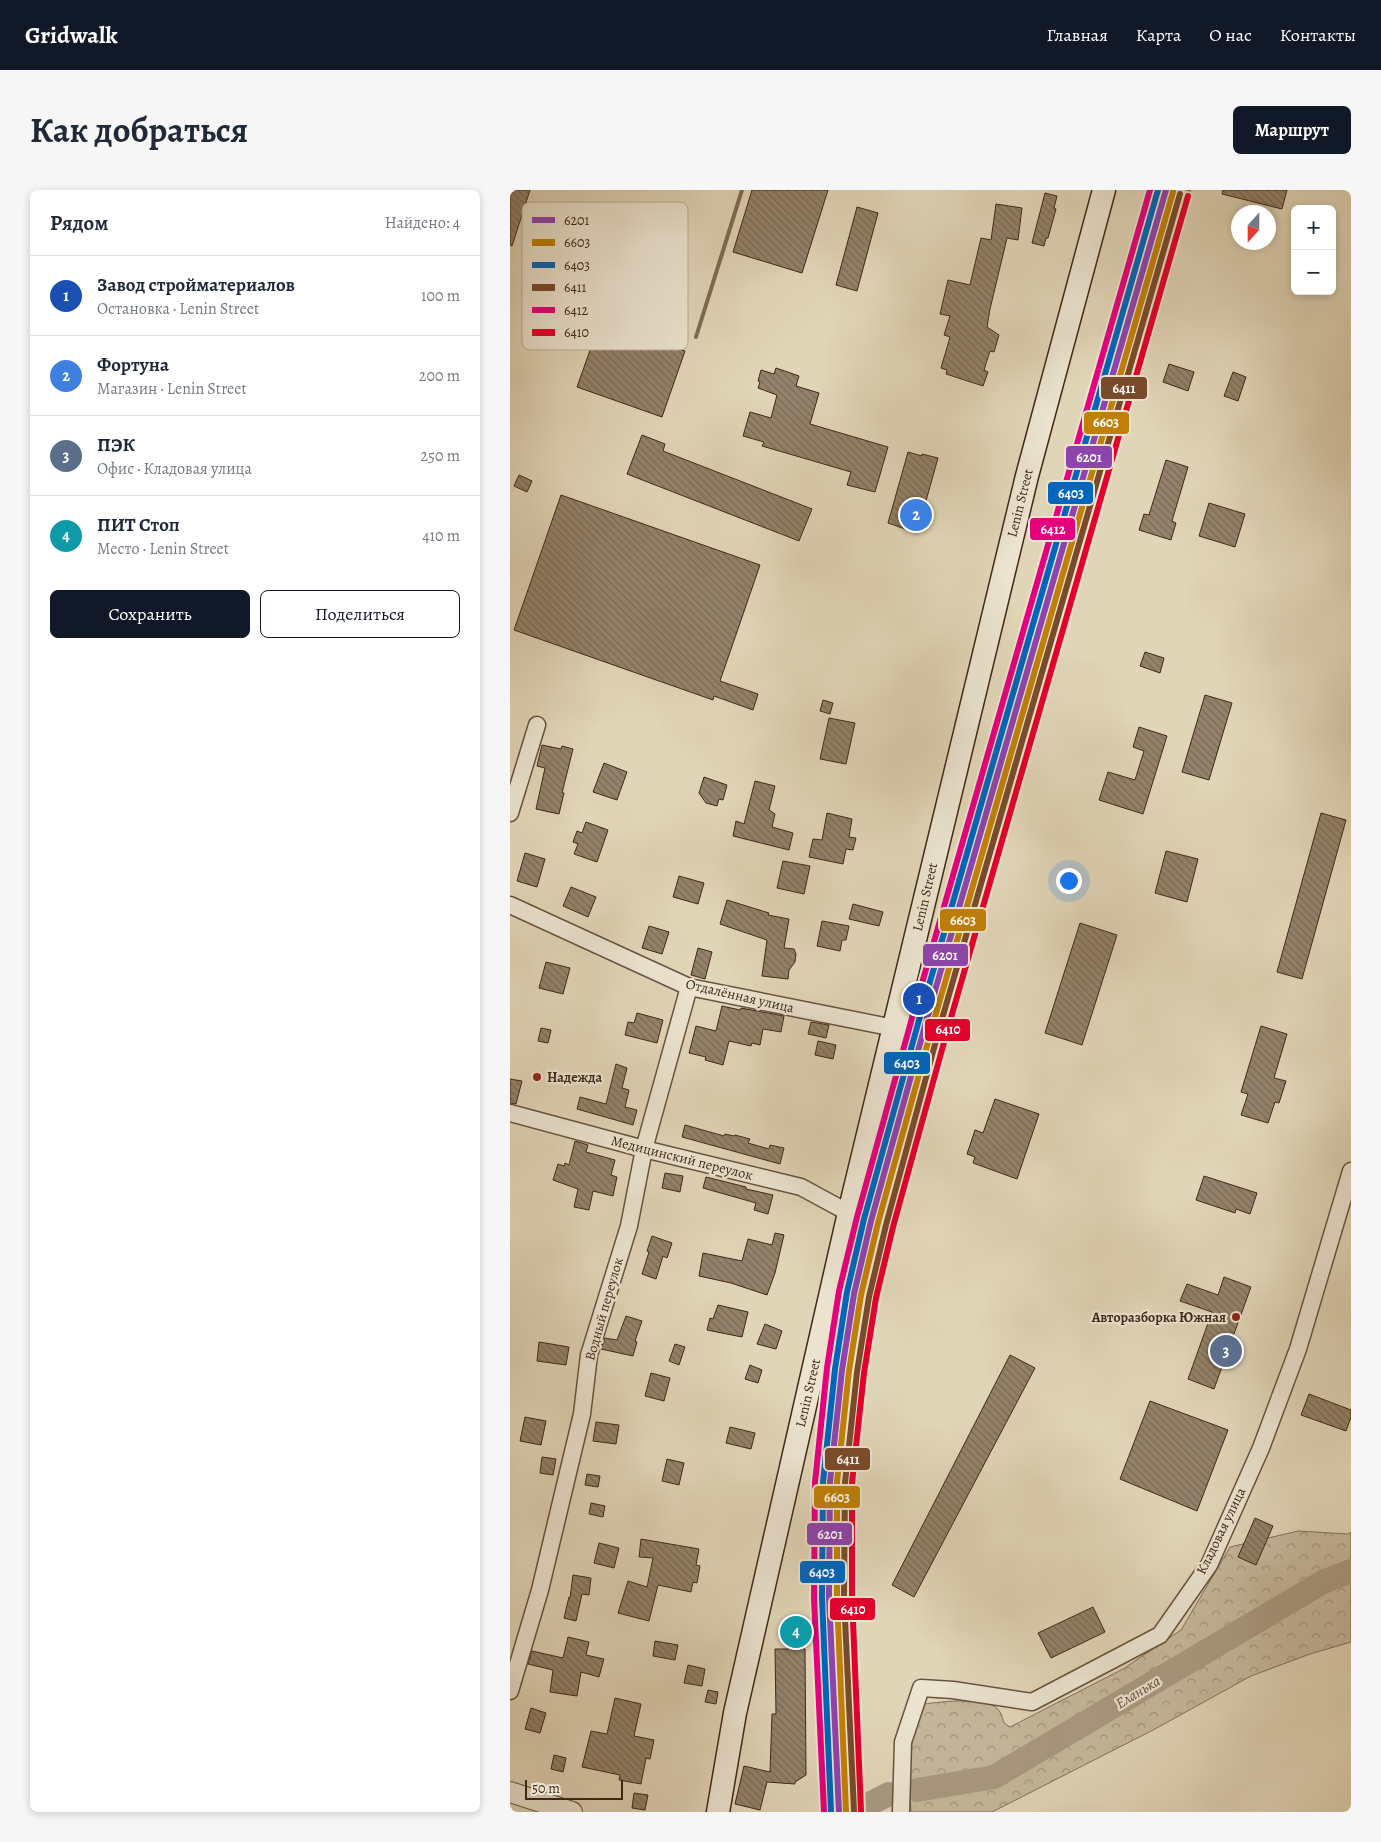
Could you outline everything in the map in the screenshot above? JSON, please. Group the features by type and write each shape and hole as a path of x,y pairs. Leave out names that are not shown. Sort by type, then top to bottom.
{"main road":[{"name":"Lenin Street","path":"718,1812 735,1713 849,1214 1026,476 1104,190"}],"street":[{"path":"510,813 537,725"},
{"name":"Отдалённая улица","path":"510,905 689,987 894,1028"},
{"name":"Водный переулок","path":"510,1691 540,1590 582,1414 589,1356 629,1226 644,1148 689,987"},
{"name":"Медицинский переулок","path":"510,1113 801,1187 849,1214"},
{"name":"Кладовая улица","path":"900,1812 903,1742 921,1688 954,1690 1032,1702 1160,1635 1208,1564 1261,1448 1298,1349 1351,1170"},
{"path":"510,1792 572,1812"}],"green space":[{"path":"1298,1531 1348,1534 1351,1532 1351,1642 1310,1654 1251,1676 1155,1729 992,1812 911,1812 909,1776 913,1728 924,1704 965,1701 987,1703 1001,1713 1004,1723 1010,1727 1123,1669 1181,1630 1230,1547"}],"building":[{"path":"510,190 530,190 526,202 522,202 522,215 512,246 510,245"},
{"path":"752,190 828,190 802,273 733,252"},
{"path":"1223,190 1287,190 1282,209 1276,208 1276,205 1266,205 1222,194"},
{"path":"1045,193 1057,196 1054,208 1056,209 1044,246 1032,243"},
{"path":"996,204 1022,208 1018,240 1007,238 990,309 987,327 999,335 994,352 990,351 984,370 988,372 983,386 946,374 947,370 941,368 950,337 944,335 950,316 940,314 948,280 970,285 981,238 991,240"},
{"path":"857,207 878,213 857,291 836,285"},
{"path":"590,350 685,351 662,417 577,387"},
{"path":"1169,364 1194,372 1188,391 1163,382"},
{"path":"776,368 799,376 796,386 819,393 810,424 888,447 875,492 847,485 851,472 762,446 764,442 743,436 750,412 771,418 777,395 758,388 760,382 758,381 761,370 774,374"},
{"path":"1233,372 1246,377 1238,401 1224,396"},
{"path":"642,435 665,444 663,451 812,509 799,541 627,474"},
{"path":"908,452 938,458 917,533 888,523"},
{"path":"1166,460 1188,467 1172,521 1176,523 1171,540 1139,530 1144,514 1149,515"},
{"path":"519,475 532,481 527,492 514,486"},
{"path":"561,495 760,565 720,681 758,694 753,710 714,696 713,700 514,630"},
{"path":"1209,503 1245,514 1235,547 1199,536"},
{"path":"1145,652 1164,658 1160,673 1140,666"},
{"path":"1205,695 1232,703 1209,780 1182,772"},
{"path":"823,700 833,703 830,714 820,711"},
{"path":"829,718 855,723 846,764 820,759"},
{"path":"1139,727 1167,736 1143,814 1099,800 1108,772 1135,780 1144,751 1133,747"},
{"path":"542,745 561,749 562,746 573,749 559,814 536,809 545,768 537,766"},
{"path":"604,763 627,772 617,800 593,792"},
{"path":"704,777 727,785 723,800 719,799 717,806 706,803 699,793"},
{"path":"755,781 775,786 769,810 775,814 772,827 793,833 789,850 733,836 736,821 744,824"},
{"path":"827,813 852,819 849,837 856,838 853,850 846,849 843,864 809,857 813,839 822,840"},
{"path":"1321,813 1346,820 1302,979 1277,972"},
{"path":"586,822 608,830 597,862 574,854 578,844 573,842 577,831 582,833"},
{"path":"1166,851 1198,859 1187,902 1155,893"},
{"path":"525,853 545,859 537,887 517,881"},
{"path":"783,861 810,866 804,894 777,888"},
{"path":"679,876 704,883 698,904 673,897"},
{"path":"571,887 596,897 588,917 563,906"},
{"path":"727,900 769,913 768,915 789,919 784,948 794,949 796,954 795,962 789,970 788,979 762,976 767,940 720,924"},
{"path":"853,904 883,912 879,926 849,919"},
{"path":"822,921 849,926 846,940 842,940 840,951 817,946"},
{"path":"1080,923 1117,935 1082,1045 1045,1033"},
{"path":"649,926 669,932 662,954 642,948"},
{"path":"698,948 712,952 705,979 691,975"},
{"path":"546,962 570,968 563,994 539,988"},
{"path":"722,1006 784,1016 781,1032 763,1029 760,1045 752,1043 751,1046 729,1041 723,1065 705,1060 706,1057 689,1053 696,1026 716,1031"},
{"path":"637,1013 663,1020 657,1043 625,1035 628,1022 634,1023"},
{"path":"811,1022 829,1025 826,1038 808,1034"},
{"path":"1261,1026 1287,1034 1274,1078 1286,1081 1279,1103 1275,1102 1268,1123 1241,1115 1248,1094 1241,1092"},
{"path":"541,1028 551,1030 548,1043 538,1041"},
{"path":"818,1041 836,1045 833,1059 815,1055"},
{"path":"616,1064 627,1068 622,1088 629,1090 625,1107 637,1110 633,1125 577,1109 580,1097 606,1104"},
{"path":"510,1079 522,1081 516,1104 510,1103"},
{"path":"995,1099 1039,1114 1017,1179 973,1163 975,1157 967,1154 975,1130 983,1133"},
{"path":"685,1125 724,1136 725,1134 735,1135 750,1139 748,1143 769,1149 770,1145 784,1148 780,1164 682,1137"},
{"path":"575,1141 588,1145 586,1152 615,1160 611,1175 617,1177 613,1196 593,1191 589,1210 574,1207 578,1189 553,1180 558,1164 564,1166 565,1163 569,1165"},
{"path":"665,1173 683,1176 680,1192 662,1188"},
{"path":"1204,1176 1257,1193 1250,1214 1236,1209 1235,1213 1196,1200"},
{"path":"706,1177 773,1195 768,1214 754,1210 756,1203 703,1188"},
{"path":"775,1233 784,1235 775,1273 767,1295 731,1283 699,1276 703,1253 742,1261 748,1239 772,1245"},
{"path":"652,1236 672,1243 667,1258 663,1256 656,1279 642,1274"},
{"path":"1224,1277 1251,1287 1214,1389 1188,1379 1212,1312 1180,1301 1187,1284 1218,1295"},
{"path":"718,1305 748,1312 742,1337 707,1330 710,1318 713,1319"},
{"path":"626,1316 642,1321 635,1341 637,1342 633,1356 601,1349 605,1338 617,1340"},
{"path":"765,1324 782,1331 776,1349 757,1344"},
{"path":"539,1342 569,1347 566,1365 537,1361"},
{"path":"675,1344 685,1347 679,1365 669,1361"},
{"path":"1010,1355 1035,1368 914,1597 892,1585"},
{"path":"750,1365 762,1370 758,1383 745,1379"},
{"path":"651,1373 670,1378 664,1401 645,1396"},
{"path":"1309,1394 1351,1410 1351,1417 1346,1431 1301,1415"},
{"path":"1150,1401 1228,1430 1197,1511 1120,1479"},
{"path":"525,1417 546,1421 541,1445 520,1441"},
{"path":"596,1422 619,1425 616,1444 593,1441"},
{"path":"730,1427 755,1433 751,1449 726,1443"},
{"path":"542,1457 556,1459 553,1475 540,1473"},
{"path":"667,1459 684,1463 679,1485 662,1481"},
{"path":"587,1474 600,1476 598,1487 585,1485"},
{"path":"591,1503 605,1506 603,1517 589,1514"},
{"path":"1255,1518 1273,1526 1256,1565 1238,1557"},
{"path":"641,1539 699,1549 696,1565 700,1566 697,1583 693,1582 691,1592 658,1585 649,1621 618,1613 628,1581 647,1587 653,1558 639,1557"},
{"path":"599,1543 619,1548 614,1568 594,1563"},
{"path":"573,1575 591,1578 589,1595 582,1594 576,1621 564,1618 570,1598"},
{"path":"1093,1607 1105,1632 1051,1658 1038,1633"},
{"path":"791,1617 801,1617 803,1649 805,1649 806,1775 795,1782 795,1784 767,1782 760,1810 735,1804 744,1766 770,1772 772,1714 776,1714 775,1649 789,1649"},
{"path":"568,1637 589,1642 586,1655 604,1659 599,1677 581,1672 577,1696 550,1692 553,1670 528,1664 532,1651 563,1658"},
{"path":"655,1641 678,1645 675,1660 653,1656"},
{"path":"688,1665 705,1669 702,1686 684,1683"},
{"path":"708,1690 718,1692 716,1704 705,1702"},
{"path":"615,1698 641,1704 634,1736 654,1740 650,1759 646,1758 641,1784 619,1780 620,1775 582,1767 591,1731 607,1734"},
{"path":"531,1708 546,1713 540,1733 525,1729"},
{"path":"554,1755 566,1758 563,1772 551,1769"},
{"path":"634,1793 648,1795 645,1810 632,1808"}],"waterway":[{"path":"696,337 742,190"},
{"path":"937,947 1029,616 1057,537 1152,190"},
{"path":"1008,804 1119,411 1189,190"},
{"name":"Еланька","path":"917,1790 994,1777 1323,1582 1351,1571"},
{"name":"Еланька","path":"854,1812 889,1794"}],"transit line":[{"name":"6412","path":"824,1812 814,1598 815,1482 827,1368 839,1291 857,1217 912,1018 1150,190"},
{"name":"6403","path":"831,1812 822,1597 823,1482 835,1369 847,1292 864,1219 919,1020 1158,190"},
{"name":"6201","path":"839,1812 829,1597 830,1482 842,1370 854,1294 871,1221 926,1022 1166,190"},
{"name":"6603","path":"846,1812 837,1597 837,1482 849,1371 861,1295 878,1223 933,1024 1173,192"},
{"name":"6411","path":"854,1811 844,1597 845,1483 857,1372 869,1297 886,1225 940,1026 1180,194"},
{"name":"6410","path":"861,1811 852,1597 852,1483 864,1373 876,1298 893,1227 948,1028 1188,196"}],"place":[{"name":"Фортуна","path":"916,515"},
{"name":"Завод стройматериалов","path":"919,999"},
{"name":"Надежда","path":"537,1077"},
{"name":"Авторазборка Южная","path":"1236,1317"},
{"name":"ПЭК","path":"1226,1351"},
{"name":"ПИТ Стоп","path":"796,1632"}]}
